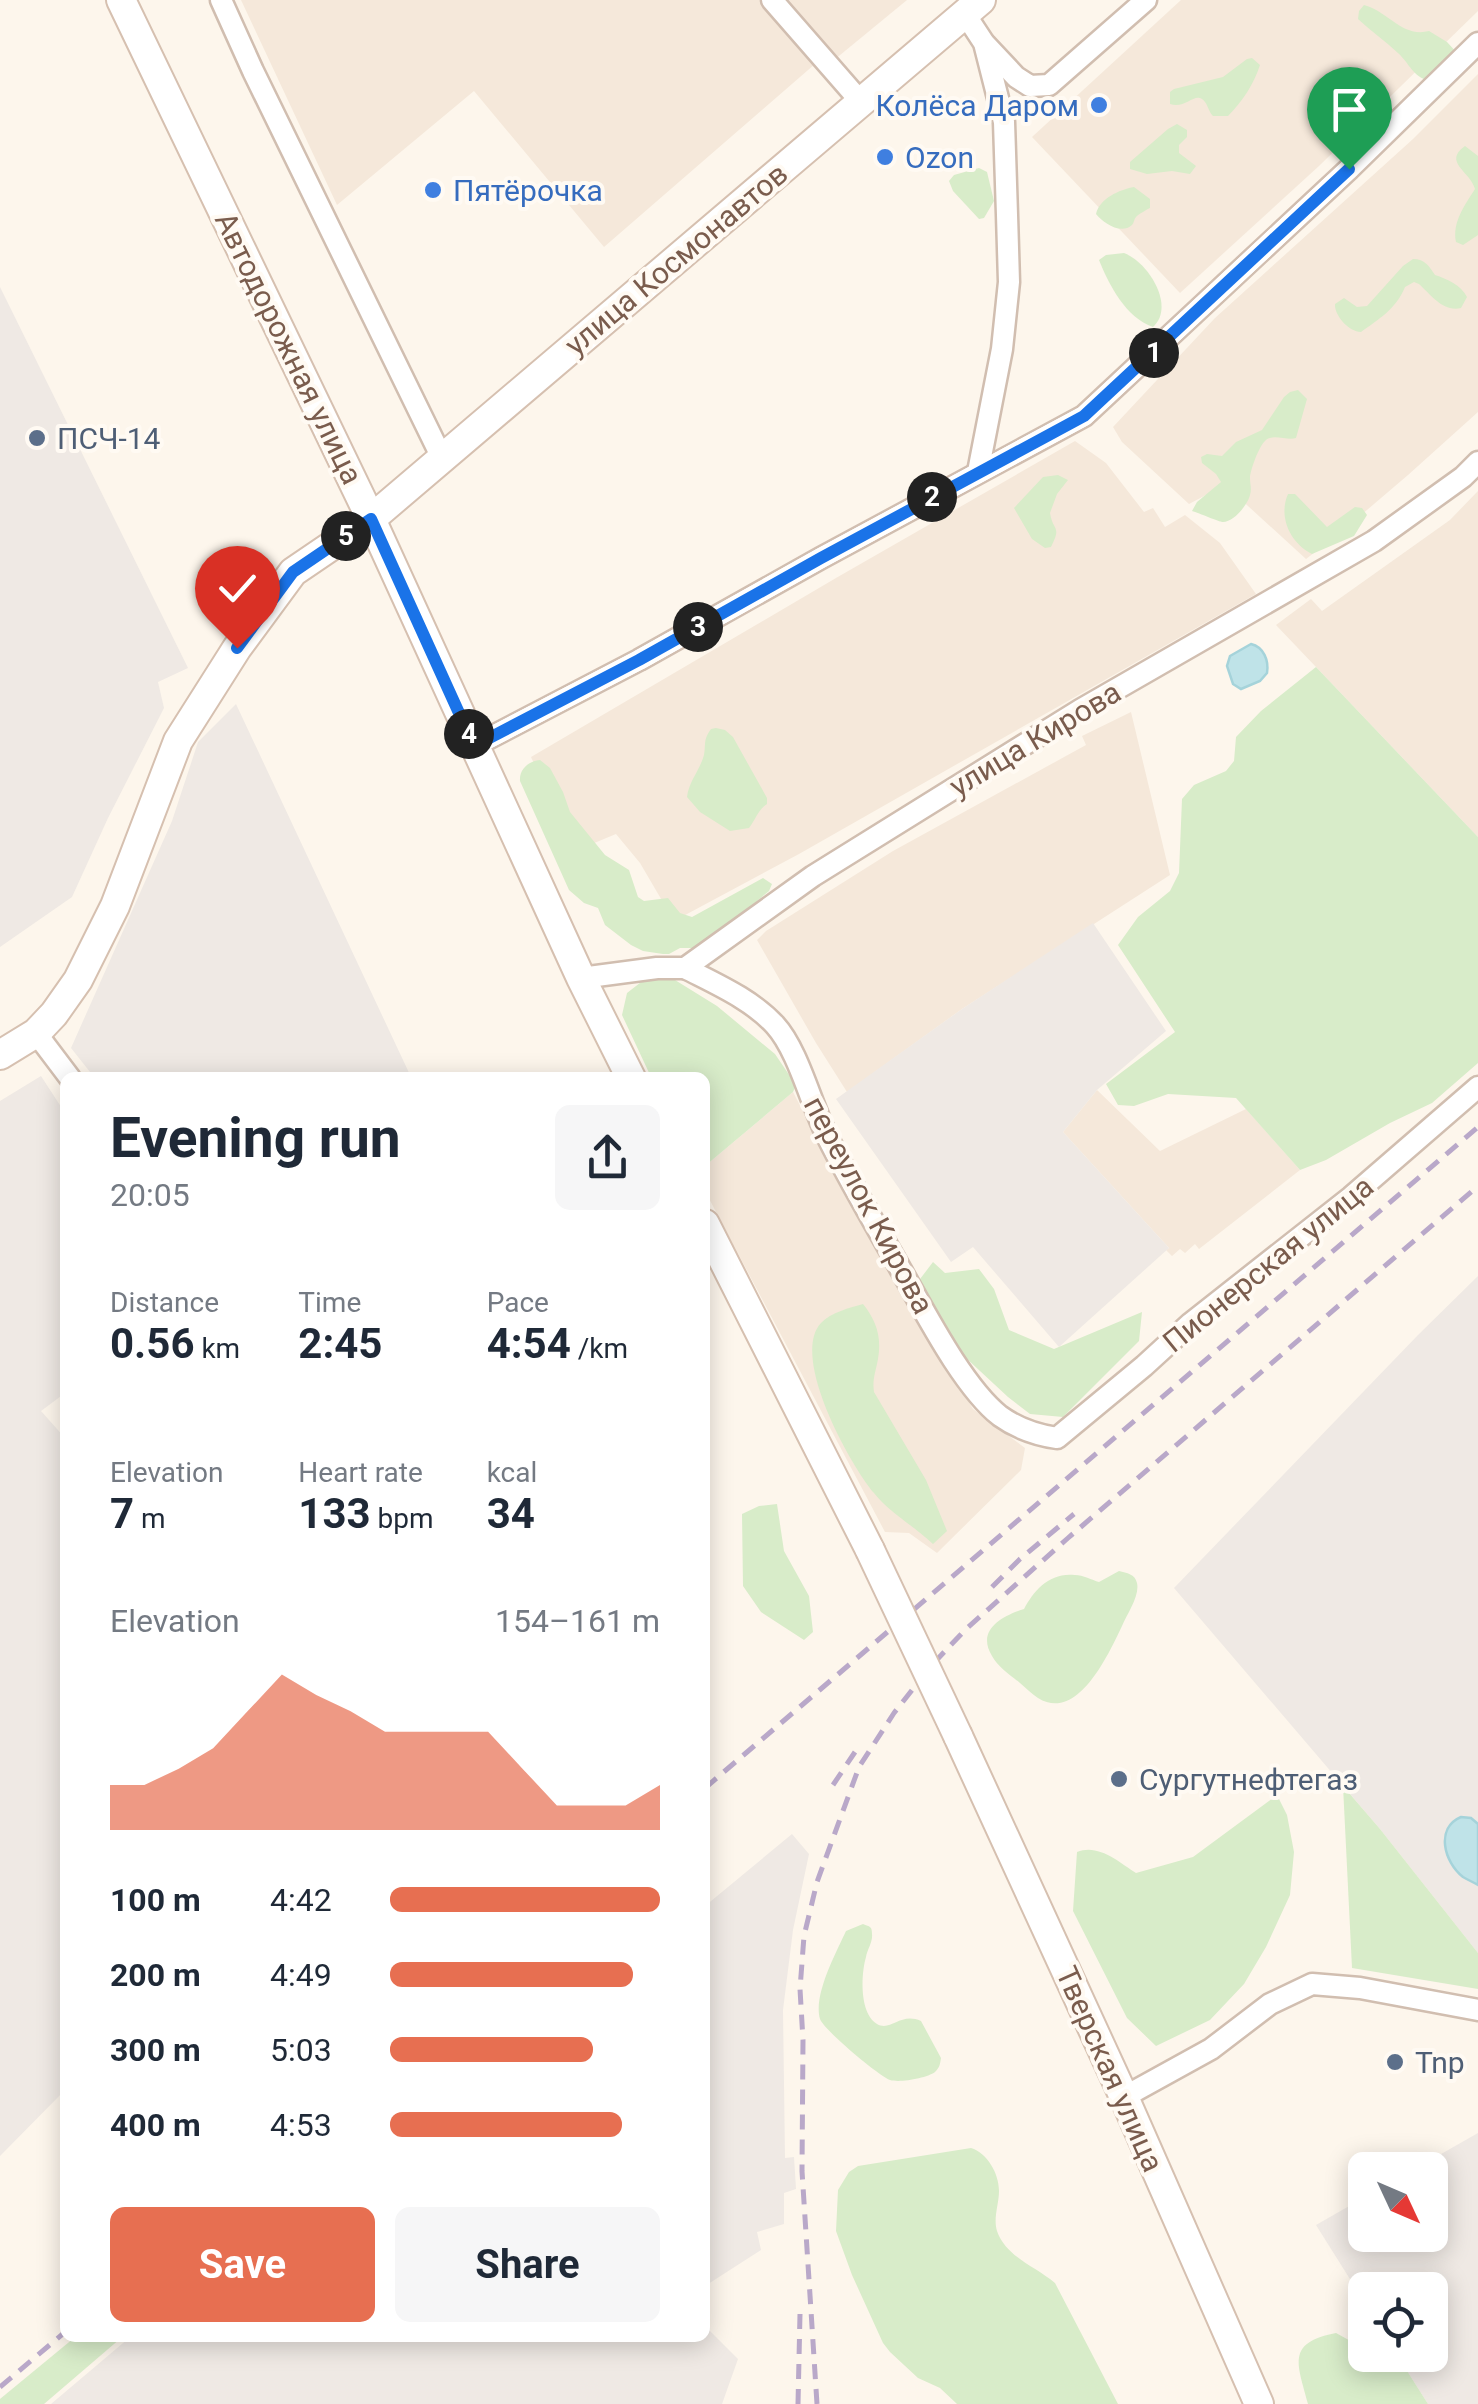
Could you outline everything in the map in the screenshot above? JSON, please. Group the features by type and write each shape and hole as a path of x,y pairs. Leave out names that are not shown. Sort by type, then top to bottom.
{"main road":[{"name":"Автодорожная улица","path":"121,0 371,519 581,978 628,1072"},
{"name":"улица Космонавтов","path":"0,1056 36,1033 78,980 115,906 178,741 237,648 293,572 371,519 973,7"},
{"name":"Тверская улица","path":"710,1234 870,1550 958,1736 1124,2097 1259,2404"}],"street":[{"path":"221,0 442,458"},
{"path":"772,0 861,102"},
{"path":"984,43 1016,77 1030,86 1049,86 1146,0"},
{"path":"973,7 1004,122 1009,282 1002,349 978,472"},
{"path":"474,746 1084,416 1478,43"},
{"name":"улица Кирова","path":"685,968 813,876 1080,710 1374,542 1478,462"},
{"path":"581,978 685,968"},
{"name":"переулок Кирова","path":"685,968 758,1009 777,1027 788,1043 826,1134 954,1360 1000,1416 1035,1434 1057,1438"},
{"path":"36,1033 65,1072"},
{"name":"Пионерская улица","path":"1057,1438 1191,1323 1351,1197 1478,1087"},
{"path":"1124,2097 1210,2049 1270,2004 1312,1984 1360,1988 1478,2010"}],"shaded area":[{"path":"241,0 759,0 815,64 604,247 474,91 337,205"},
{"path":"784,0 907,0 834,60"},
{"path":"1181,0 1478,0 1478,11 1319,166 1180,293 1032,137"},
{"path":"1478,74 1478,412 1306,559 1225,485 1189,504 1122,442 1113,427 1215,318 1413,139"},
{"path":"0,287 188,668 158,682 164,708 72,897 0,947"},
{"path":"1075,441 1106,463 1144,512 1153,508 1165,527 1185,515 1220,543 1256,594 674,921 640,863 616,834 575,851 531,757"},
{"path":"1478,491 1478,837 1276,625 1311,599 1322,611 1450,520"},
{"path":"236,704 409,1072 90,1072 71,1048 172,821 198,742"},
{"path":"1131,712 1170,875 962,1009 847,1092 757,940 893,851 1086,745 1082,736"},
{"path":"1093,923 1166,1031 1097,1090 1063,1132 1169,1248 1059,1347 973,1247 951,1262 836,1099 962,1009"},
{"path":"41,1076 60,1105 60,1397 41,1411 60,1432 60,2095 0,2156 0,1101"},
{"path":"1097,1090 1160,1151 1246,1109 1300,1170 1199,1249 1195,1244 1185,1253 1180,1249 1172,1256 1166,1250 1169,1248 1063,1132"},
{"path":"793,1092 853,1207 973,1409 1025,1448 1021,1470 937,1553 909,1533 885,1532 710,1200 710,1162"},
{"path":"1478,1276 1478,1953 1380,1829 1174,1588"},
{"path":"792,1834 809,1854 793,1930 783,2010 785,2158 794,2157 796,2189 784,2193 784,2224 757,2232 761,2250 710,2283 710,1902"},
{"path":"1478,2133 1478,2404 1428,2404 1408,2372 1448,2372 1448,2272 1348,2272 1348,2276 1316,2225 1348,2207 1348,2252 1448,2252 1448,2152 1445,2152"},
{"path":"710,2331 738,2359 722,2404 51,2404 124,2342 710,2342"}],"green space":[{"path":"1364,5 1411,31 1429,31 1458,54 1429,81 1423,79 1358,19"},
{"path":"1252,58 1260,65 1247,92 1228,116 1213,116 1198,98 1170,104 1170,92 1174,89 1223,77"},
{"path":"1177,124 1187,130 1179,153 1196,166 1190,174 1147,174 1130,169 1130,162"},
{"path":"1465,146 1478,156 1478,235 1463,245 1456,242 1456,228 1475,189 1457,162 1456,157"},
{"path":"979,168 987,172 994,201 984,218 979,219 953,191 949,181 954,175"},
{"path":"1134,187 1150,199 1150,208 1128,228 1108,224 1096,214 1111,196"},
{"path":"1124,253 1142,265 1156,286 1162,308 1153,327 1127,308 1113,290 1099,260"},
{"path":"1413,259 1424,262 1435,275 1461,289 1467,297 1461,308 1443,305 1414,282 1405,287 1386,313 1361,332 1343,322 1335,304 1344,298 1357,307 1367,306"},
{"path":"1298,390 1307,399 1296,438 1272,438 1263,444 1252,470 1250,495 1240,512 1223,522 1192,511 1221,482 1201,457 1222,456 1236,442 1262,430 1284,397"},
{"path":"1058,475 1068,480 1050,513 1056,535 1051,547 1045,548 1032,539 1014,508 1043,477"},
{"path":"1288,494 1295,494 1327,527 1355,507 1362,508 1367,515 1354,536 1312,554 1288,528 1284,512"},
{"path":"1316,667 1478,837 1478,1063 1432,1103 1300,1170 1236,1098 1168,1094 1134,1106 1118,1105 1106,1084 1175,1032 1118,945 1138,917 1170,891 1179,873 1182,799 1194,785 1226,771 1234,761 1236,737 1261,711"},
{"path":"716,728 733,737 767,798 767,804 749,828 730,831 700,812 687,797 704,755 707,736"},
{"path":"540,760 550,768 570,812 605,855 629,870 638,897 644,901 668,898 680,913 692,917 763,878 772,884 769,891 700,948 680,948 663,954 631,945 605,925 598,908 584,903 569,890 520,781 526,766"},
{"path":"645,979 675,980 717,1006 775,1054 796,1085 793,1092 710,1162 710,1072 649,1072 622,1015 627,993"},
{"path":"933,1262 945,1273 979,1269 994,1289 1009,1330 1054,1349 1142,1312 1139,1341 1063,1417 1030,1414 952,1345 917,1283"},
{"path":"863,1304 878,1336 874,1392 926,1480 947,1531 933,1544 887,1507 863,1478 838,1435 818,1383 813,1339 821,1323 835,1313"},
{"path":"777,1504 784,1551 809,1596 813,1632 804,1640 761,1612 743,1586 742,1514 759,1506"},
{"path":"1119,1571 1136,1580 1135,1599 1100,1667 1079,1693 1053,1703 1038,1698 995,1660 988,1647 989,1632 1000,1620 1024,1609 1044,1584 1066,1575 1099,1582"},
{"path":"1343,1786 1478,1953 1478,1989 1352,1968"},
{"path":"1277,1795 1287,1815 1294,1852 1290,1895 1266,1947 1244,1984 1210,2020 1156,2046 1127,2018 1073,1911 1077,1852 1100,1852 1136,1873 1193,1857"},
{"path":"863,1924 872,1931 863,1973 867,2011 882,2026 907,2019 921,2021 941,2058 938,2069 931,2074 890,2080 852,2052 820,2019 823,1986 846,1931"},
{"path":"971,2148 987,2159 997,2177 996,2226 1001,2240 1055,2283 1118,2404 957,2404 940,2388 918,2378 883,2343 836,2231 838,2190 849,2172 858,2166"},
{"path":"1336,2333 1348,2340 1348,2372 1408,2372 1428,2404 1308,2404 1299,2357 1302,2349 1320,2337"},
{"path":"69,2342 116,2342 44,2404 0,2404 0,2399"}],"water":[{"path":"1251,644 1265,655 1267,673 1260,681 1241,689 1233,684 1227,666 1230,656"},
{"path":"1461,1817 1478,1824 1478,1885 1456,1871 1445,1846 1448,1829"}],"railway":[{"path":"710,1784 1478,1127"},
{"path":"817,2404 802,2171 800,1989 804,1936 817,1882 859,1767 894,1713 965,1630 1478,1186"},
{"path":"992,1587 1074,1514"},
{"path":"833,1785 855,1752"},
{"path":"798,2404 800,2314"},
{"path":"0,2387 60,2336"}],"place":[{"name":"Колёса Даром","path":"1099,105"},
{"name":"Ozon","path":"885,157"},
{"name":"Пятёрочка","path":"433,190"},
{"name":"ПСЧ-14","path":"37,438"},
{"name":"Сургутнефтегаз","path":"1119,1779"},
{"name":"Tnp","path":"1395,2062"}],"route":[{"path":"237,648 293,572 371,519 474,746 1084,416 1349,169"}]}
